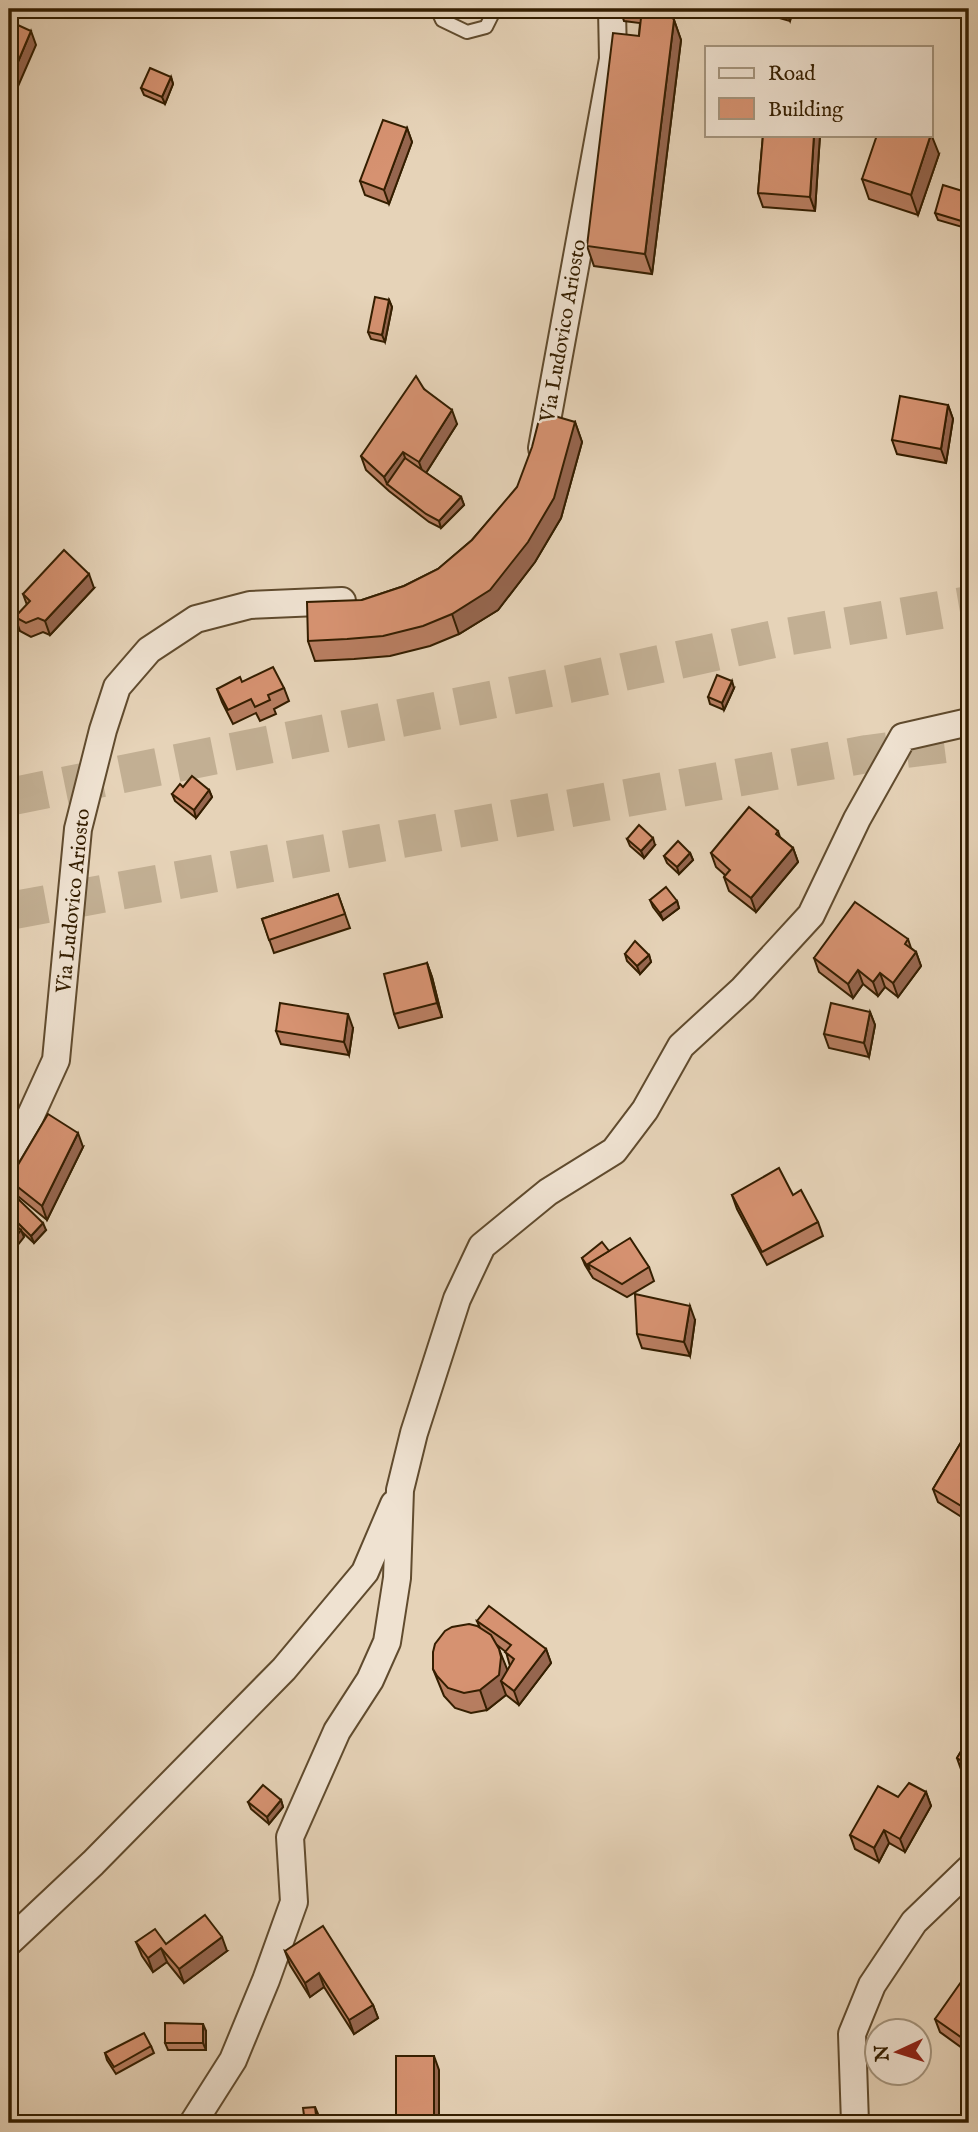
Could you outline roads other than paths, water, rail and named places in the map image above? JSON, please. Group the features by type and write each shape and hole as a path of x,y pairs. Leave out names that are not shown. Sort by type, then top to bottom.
{"street":[{"name":"Via Ludovico Ariosto","path":"534,467 544,446 613,59 612,9"},
{"name":"Via Ludovico Ariosto","path":"9,1152 30,1117 57,1060 78,829 103,730 117,687 149,650 196,619 250,605 360,600"},
{"path":"9,1942 93,1863 284,1669 365,1572 400,1490 414,1433 457,1299 482,1247 548,1192 614,1151 645,1110 681,1046 743,989 811,915 857,820 903,737 969,722"},
{"path":"192,2123 233,2060 294,1902 290,1837 337,1731 370,1680 387,1642 397,1578 400,1490"},
{"path":"855,2123 852,2034 872,1985 914,1922 969,1869"}],"lane":[{"path":"437,9 442,20 467,32 486,27 495,9"}],"tunnel":[{"path":"9,797 569,684 774,639 969,605"},
{"path":"9,911 867,754 969,741"}]}
